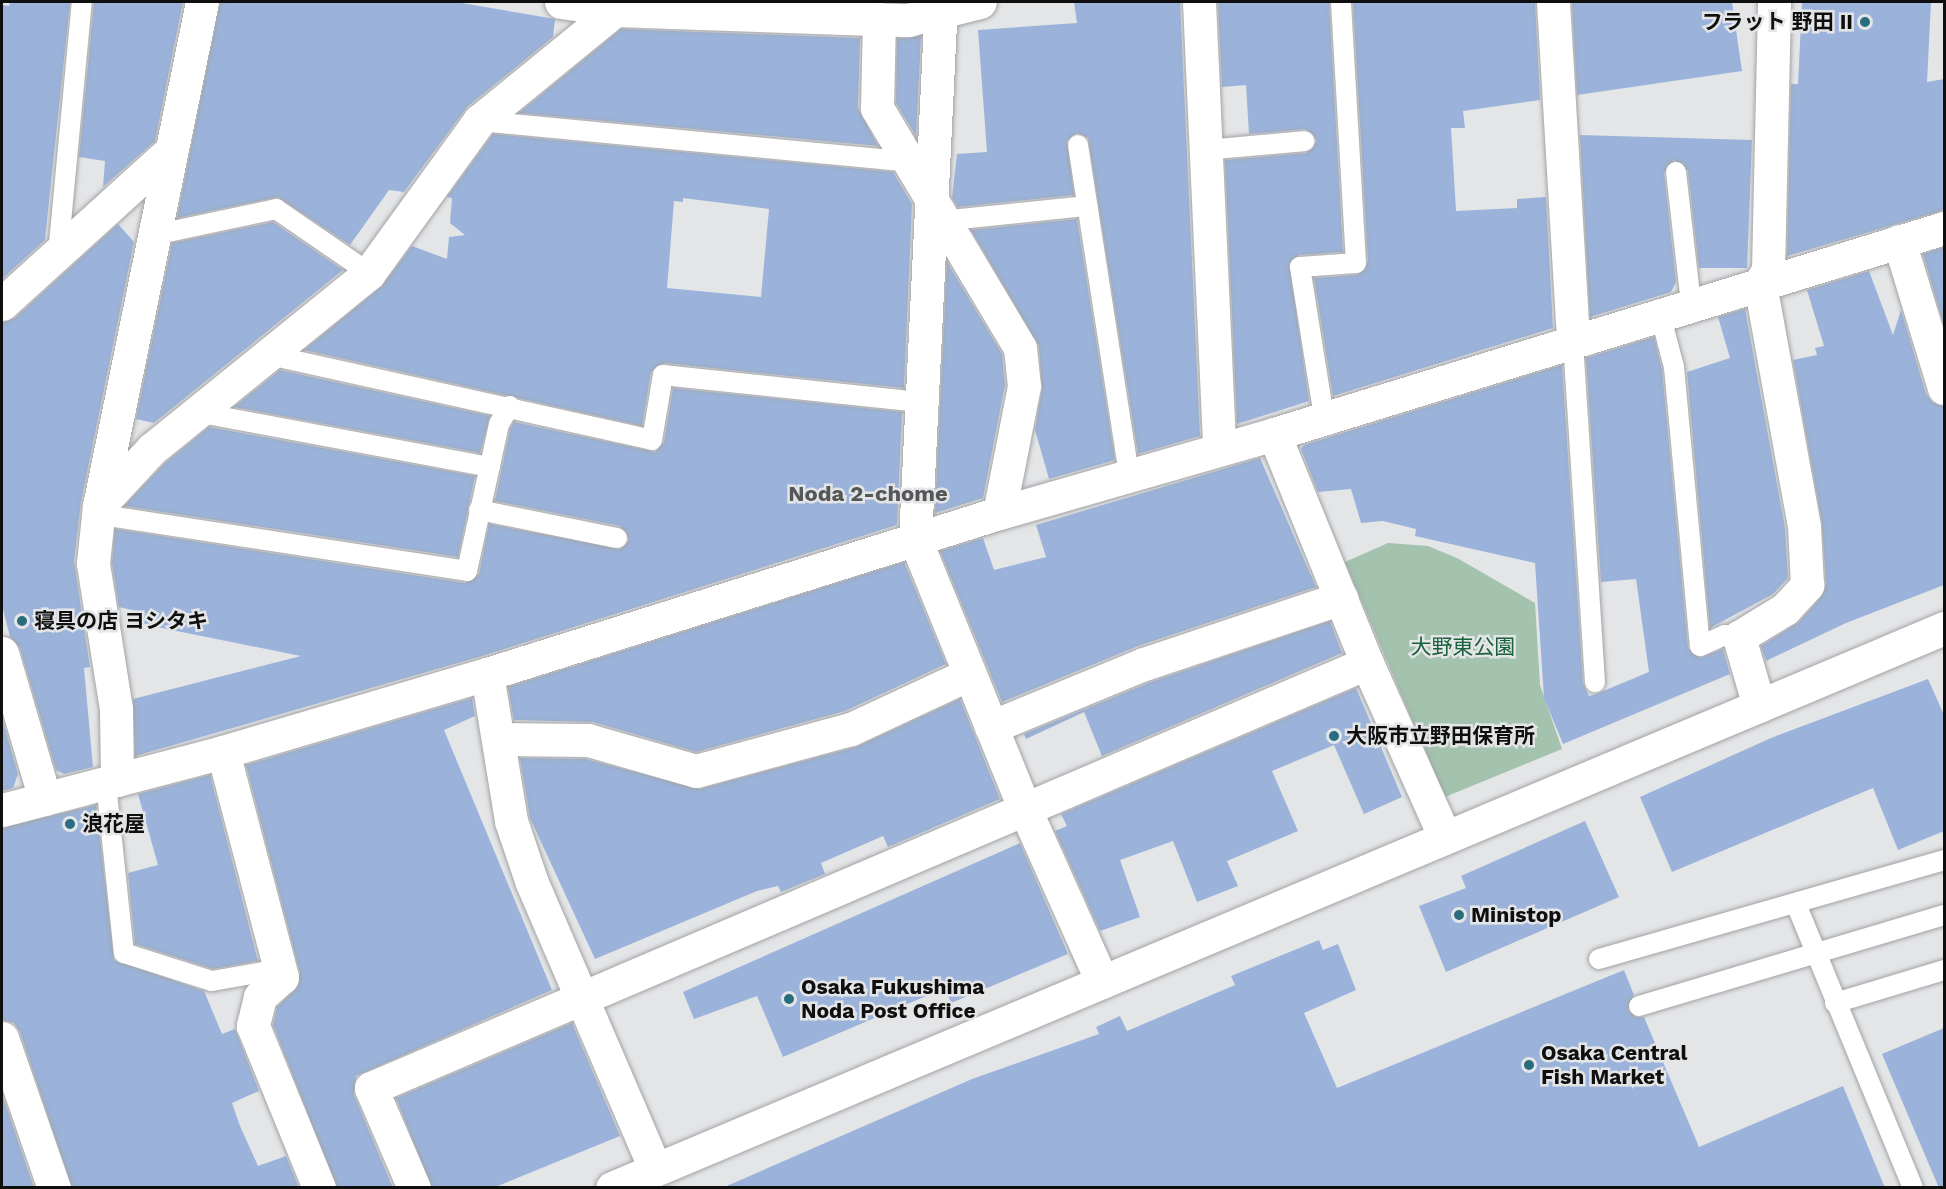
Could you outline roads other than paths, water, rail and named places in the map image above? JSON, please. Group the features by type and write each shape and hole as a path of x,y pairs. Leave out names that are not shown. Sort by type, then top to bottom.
{"street":[{"path":"112,782 116,709 93,562 99,506 201,2"},
{"path":"561,2 611,6 801,9 879,19 909,20 940,6 980,2"},
{"path":"1199,2 1219,449"},
{"path":"1553,2 1573,342"},
{"path":"1759,706 1739,637 1785,609 1807,585 1804,526 1760,283 1768,270 1774,2"},
{"path":"99,506 152,449 265,354 369,273 479,121 611,6"},
{"path":"940,6 938,214 922,402 915,539 1024,807 1102,981"},
{"path":"879,19 877,108 905,161 1020,348 1024,386 999,513"},
{"path":"2,304 171,151"},
{"path":"2,810 223,752 487,674 999,513 1274,434 1944,228"},
{"path":"1899,241 1944,388"},
{"path":"1274,434 1367,663 1445,837"},
{"path":"991,727 1144,664 1341,598"},
{"path":"612,1188 1944,628"},
{"path":"2,653 45,799"},
{"path":"414,1188 371,1088 1024,807 1367,663"},
{"path":"487,674 511,821 581,998 655,1169"},
{"path":"498,739 588,740 696,771 851,729 969,674"},
{"path":"223,752 282,977 260,997 253,1026 320,1188"},
{"path":"2,1038 14,1110 54,1188"}],"lane":[{"path":"58,254 82,2"},
{"path":"1324,417 1300,267 1356,263 1341,2"},
{"path":"479,121 905,161"},
{"path":"1206,150 1305,141"},
{"path":"1078,145 1129,475"},
{"path":"1676,172 1691,304"},
{"path":"938,214 1087,206"},
{"path":"154,235 276,209 369,273"},
{"path":"1660,314 1674,367 1700,646 1725,635 1739,637"},
{"path":"1573,342 1595,682"},
{"path":"265,354 510,406 524,415 652,440 663,375 922,402"},
{"path":"99,506 115,517 467,571 499,424 510,406"},
{"path":"196,412 490,467"},
{"path":"479,510 617,538"},
{"path":"112,782 124,953 212,981 280,969"},
{"path":"1599,959 1944,860"},
{"path":"1796,904 1835,1003 1914,1188"},
{"path":"1639,1006 1944,915"},
{"path":"1835,1003 1944,970"}],"place":[{"name":"フラット 野田 II","path":"1865,22"},
{"name":"寝具の店 ヨシタキ","path":"22,621"},
{"name":"大阪市立野田保育所","path":"1334,736"},
{"name":"浪花屋","path":"70,824"},
{"name":"Ministop","path":"1459,915"},
{"name":"Osaka Fukushima Noda Post Office","path":"789,999"},
{"name":"Osaka Central Fish Market","path":"1529,1065"}],"district":[{"name":"Noda 2-chome","path":"868,494"}],"park label":[{"name":"大野東公園","path":"1463,647"}]}
